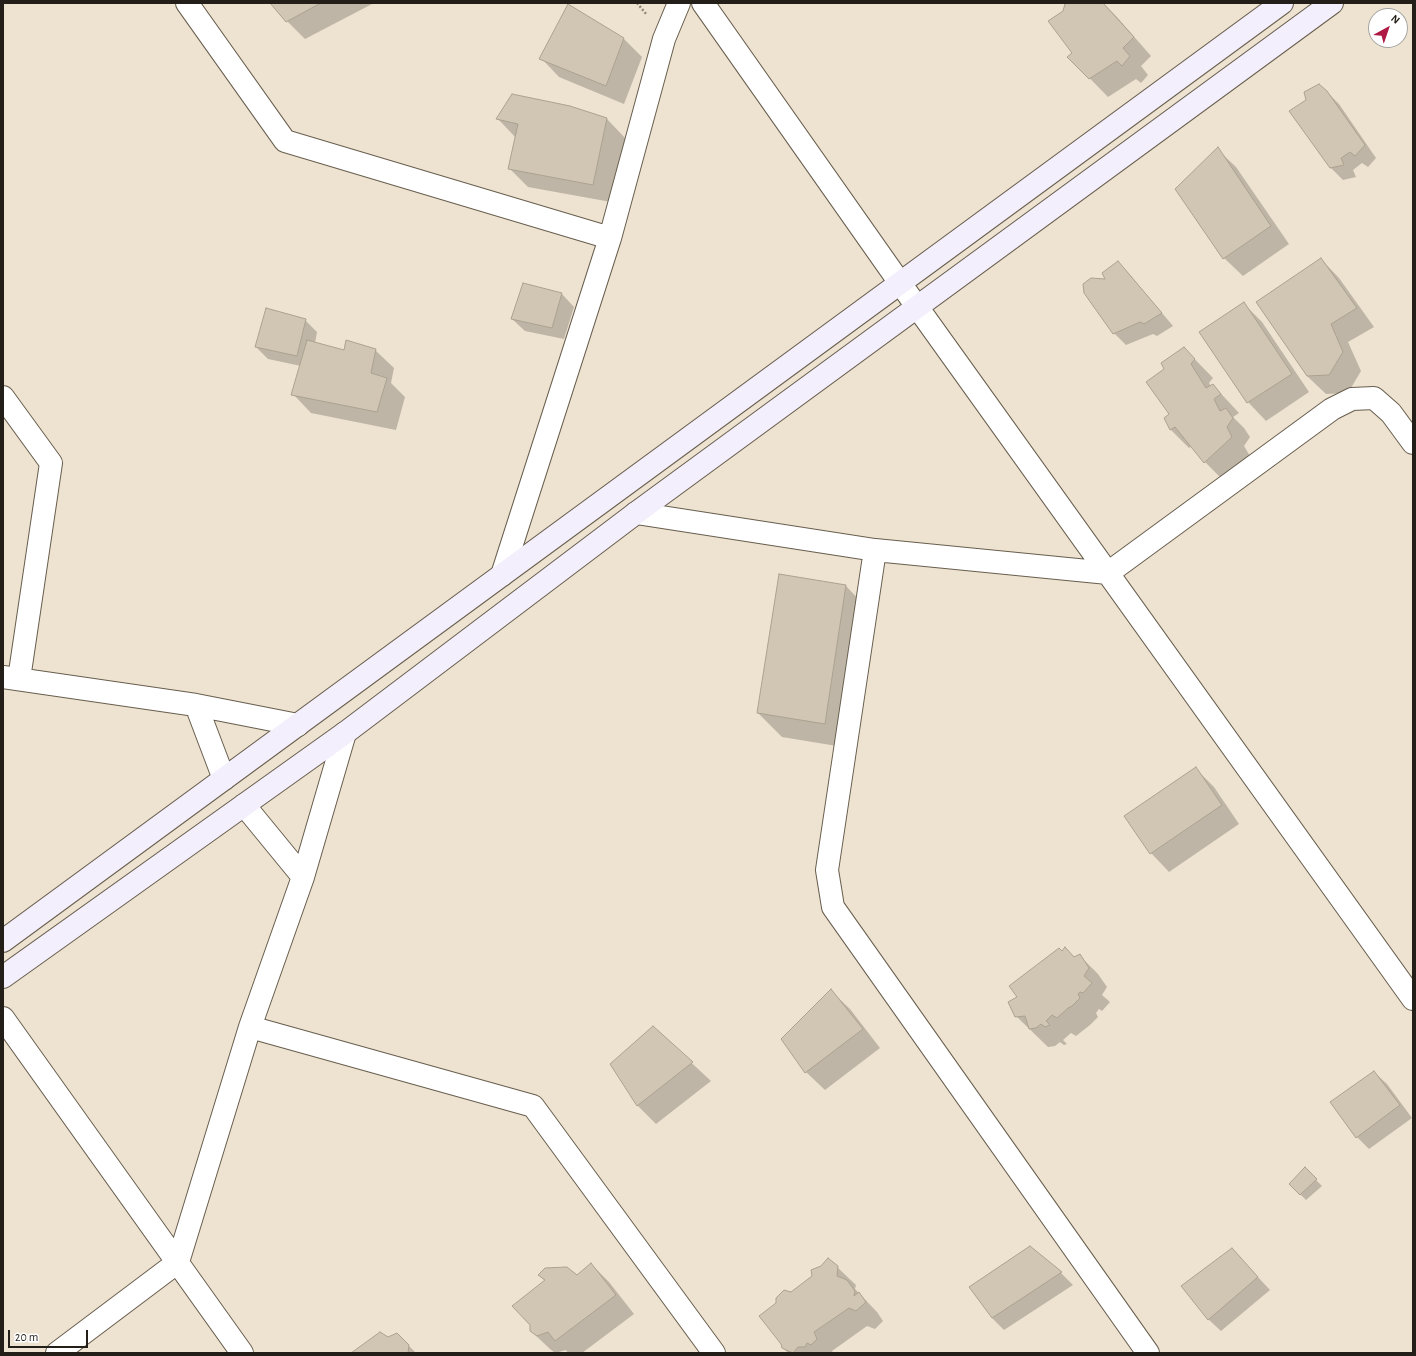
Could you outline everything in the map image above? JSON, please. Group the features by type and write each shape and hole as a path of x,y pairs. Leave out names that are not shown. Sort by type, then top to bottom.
{"street":[{"path":"187,3 285,141 610,238"},
{"path":"502,575 610,238 664,39 678,3"},
{"path":"703,3 900,283 918,306 1413,999"},
{"path":"3,941 1282,3"},
{"path":"3,976 345,733 636,513 1332,3"},
{"path":"3,397 51,463 11,678 196,705 298,725"},
{"path":"636,513 875,550 1108,573 1332,409 1352,399 1374,398 1391,413 1413,443"},
{"path":"875,550 827,870 833,907 1148,1353"},
{"path":"196,705 224,779"},
{"path":"57,1353 178,1262 250,1027 303,877 345,733"},
{"path":"244,805 303,877"},
{"path":"3,1018 242,1353"},
{"path":"250,1027 534,1106 714,1353"}],"building":[{"path":"270,3 321,3 286,22"},
{"path":"1103,3 1134,37 1123,48 1130,56 1122,66 1117,61 1089,79 1067,57 1072,53 1048,21 1063,11 1065,4"},
{"path":"568,4 624,38 606,86 539,59"},
{"path":"1319,84 1327,91 1365,145 1355,156 1350,152 1341,158 1344,165 1330,168 1289,111 1306,100 1304,92"},
{"path":"512,94 570,106 607,118 593,185 508,169 518,124 496,119"},
{"path":"1218,147 1271,226 1223,259 1175,189"},
{"path":"1321,258 1357,308 1331,324 1343,352 1329,375 1307,376 1256,302"},
{"path":"1118,261 1162,313 1144,324 1140,322 1113,334 1084,293 1083,284 1091,278 1105,279 1102,273"},
{"path":"523,283 562,293 552,328 511,319"},
{"path":"1244,302 1292,374 1247,403 1199,332"},
{"path":"266,308 306,319 297,356 255,347"},
{"path":"307,340 344,350 346,340 376,349 371,373 387,378 377,412 291,395"},
{"path":"1184,347 1195,359 1191,364 1206,388 1213,384 1221,394 1214,399 1220,411 1226,408 1233,418 1227,427 1232,437 1204,463 1175,427 1170,430 1164,418 1169,414 1146,382 1164,369 1161,363"},
{"path":"779,574 846,585 825,724 757,713"},
{"path":"1196,767 1222,805 1150,854 1124,816"},
{"path":"1065,947 1074,957 1080,954 1089,968 1084,976 1092,983 1083,993 1080,992 1078,994 1080,998 1072,1006 1057,1018 1052,1015 1046,1021 1050,1025 1045,1027 1041,1024 1036,1028 1029,1029 1025,1016 1015,1017 1008,1002 1017,997 1009,986 1059,948 1062,951"},
{"path":"831,989 863,1029 805,1073 781,1039"},
{"path":"653,1026 693,1062 637,1106 610,1064"},
{"path":"1374,1071 1400,1105 1356,1138 1330,1102"},
{"path":"1305,1167 1317,1179 1300,1195 1289,1184"},
{"path":"1030,1246 1062,1272 992,1318 969,1287"},
{"path":"1232,1248 1258,1277 1208,1320 1181,1286"},
{"path":"828,1258 838,1266 837,1276 847,1280 855,1291 854,1296 859,1292 866,1302 856,1311 849,1308 814,1332 817,1339 811,1345 807,1343 805,1347 798,1347 793,1353 782,1348 781,1344 759,1316 776,1303 776,1298 784,1290 791,1292 812,1276 811,1270 821,1266"},
{"path":"591,1263 616,1295 555,1341 548,1332 537,1336 530,1331 530,1325 512,1306 545,1280 538,1275 545,1268 567,1267 577,1275"},
{"path":"380,1332 388,1337 397,1333 409,1345 408,1353 351,1353"}]}
